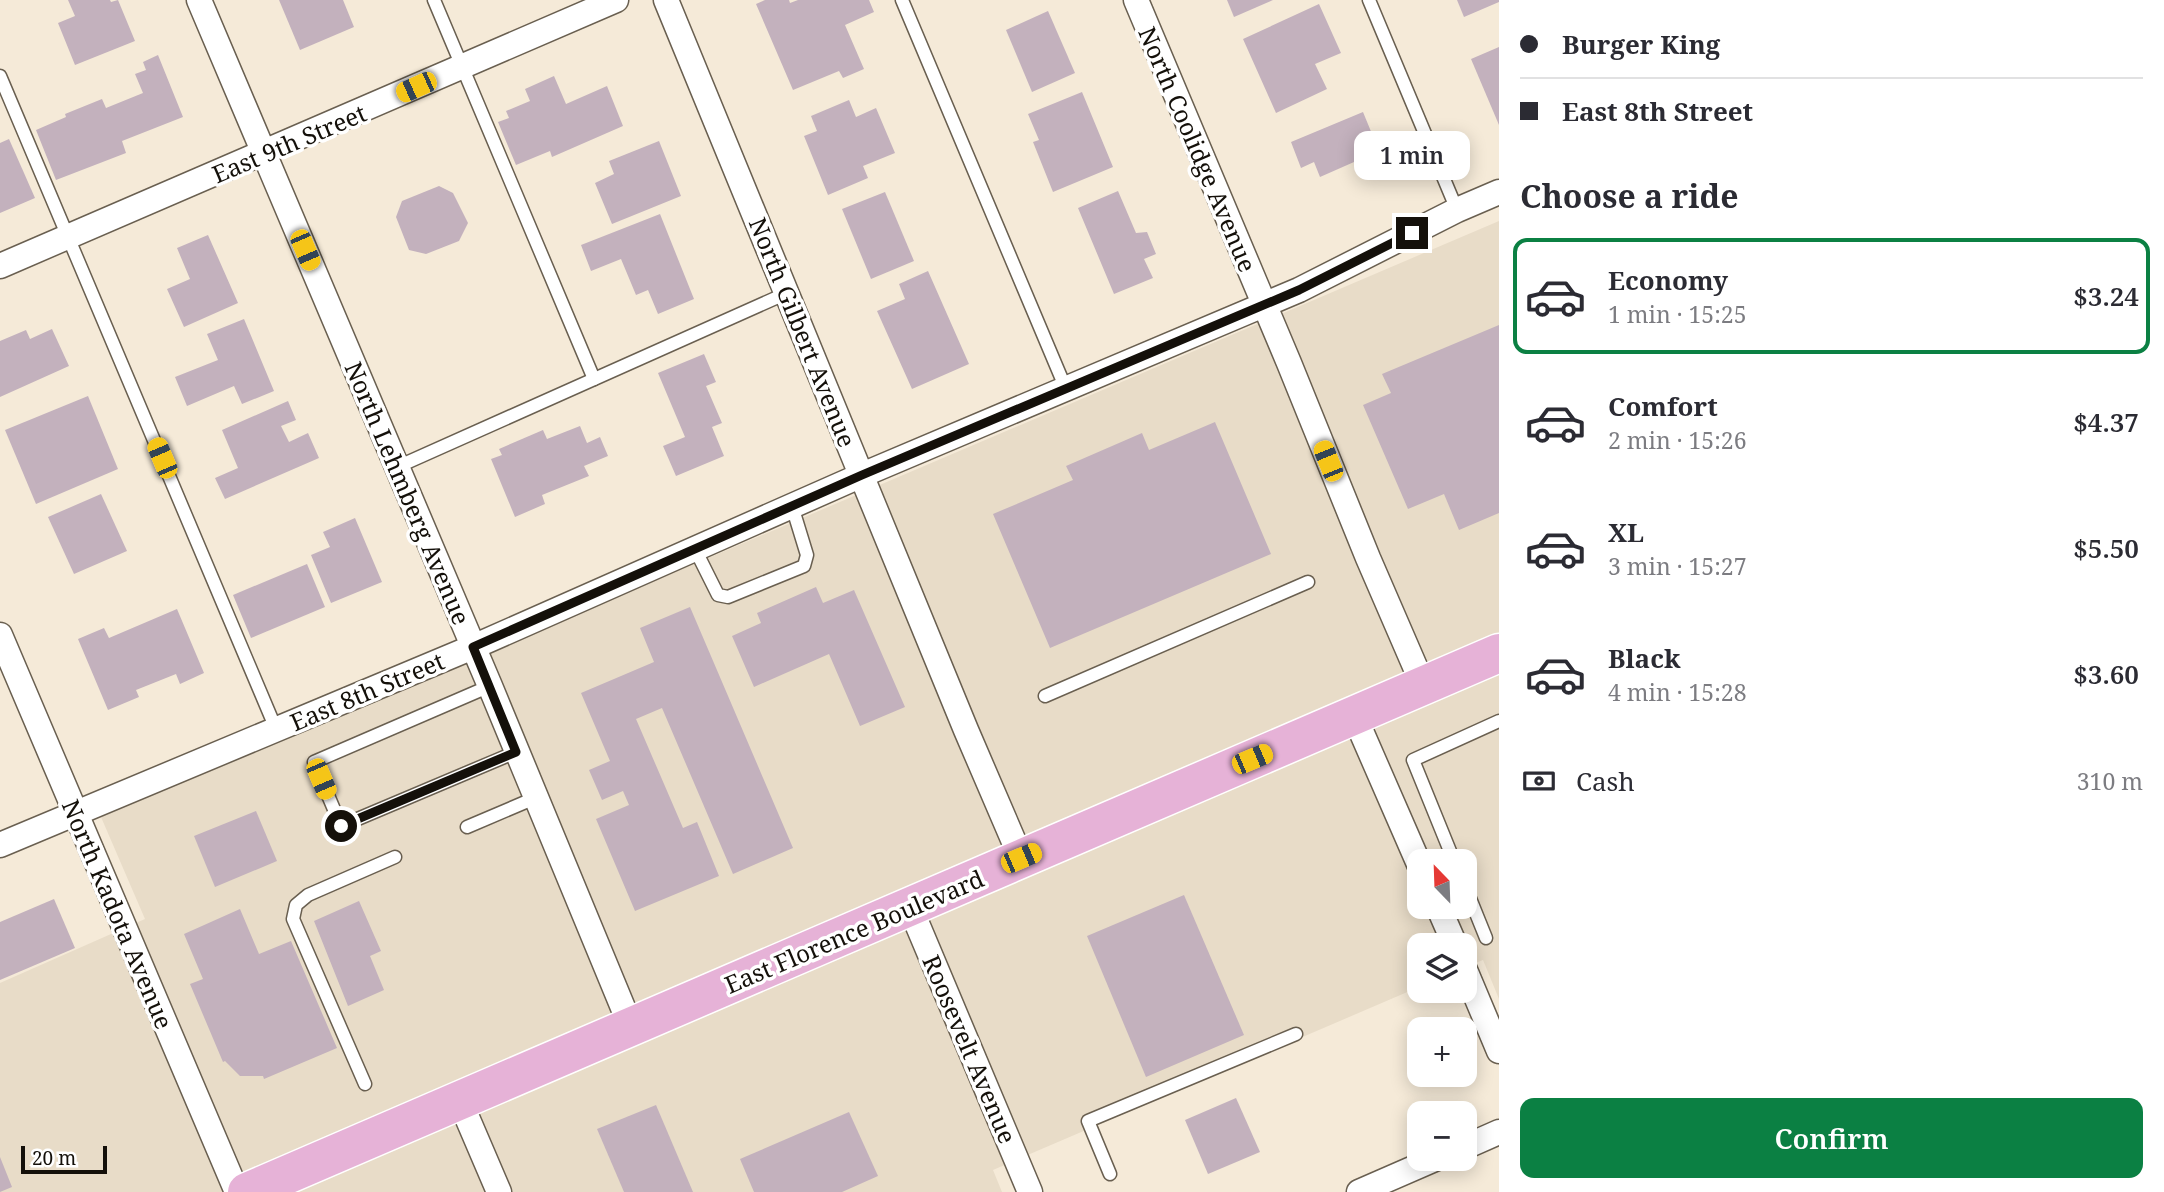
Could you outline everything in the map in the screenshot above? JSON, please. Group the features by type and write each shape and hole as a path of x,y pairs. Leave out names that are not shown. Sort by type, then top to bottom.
{"main road":[{"name":"East Florence Boulevard","path":"247,1192 1499,653"}],"street":[{"name":"North Lehmberg Avenue","path":"198,0 490,686 631,1027"},
{"name":"East 9th Street","path":"0,266 616,0"},
{"name":"North Gilbert Avenue","path":"666,0 1021,858"},
{"name":"North Coolidge Avenue","path":"1136,0 1371,568 1423,685"},
{"name":"East 8th Street","path":"0,845 473,647 862,475 1299,290 1457,210 1499,192"},
{"name":"North Kadota Avenue","path":"0,635 237,1192"},
{"path":"1354,715 1412,849"},
{"name":"Roosevelt Avenue","path":"910,907 1030,1192"},
{"path":"1477,999 1499,1051"},
{"path":"460,1101 499,1192"},
{"path":"1477,1142 1499,1132"},
{"path":"1359,1192 1407,1171"}],"lane":[{"path":"434,0 594,379"},
{"path":"902,0 1066,389"},
{"path":"1369,0 1457,210"},
{"path":"0,76 276,729"},
{"path":"397,467 787,293"},
{"path":"695,549 718,595 727,597 804,566 807,555 792,506"},
{"path":"1045,696 1308,582"},
{"path":"490,686 314,762 341,826 516,752"},
{"path":"1449,849 1413,760 1499,721"},
{"path":"467,827 536,798"},
{"path":"365,1084 293,919 296,905 308,895 395,857"},
{"path":"1477,916 1486,938"},
{"path":"1110,1174 1088,1121 1296,1034"}],"shaded area":[{"path":"1499,221 1499,999 1483,960 1477,962 1477,933 1407,933 1407,992 993,1170 1002,1192 0,1192 0,983 145,919 101,817"}],"building":[{"path":"68,0 118,0 135,41 75,65 58,23 75,16"},
{"path":"279,0 343,0 354,27 300,50"},
{"path":"765,0 789,0 790,3 798,0 869,0 874,12 845,25 864,69 843,78 839,71 793,90 756,4"},
{"path":"1227,0 1273,0 1234,17"},
{"path":"1457,0 1499,0 1499,2 1464,17"},
{"path":"1319,4 1341,53 1315,64 1327,89 1276,113 1243,39"},
{"path":"1048,11 1075,73 1032,92 1006,30"},
{"path":"1499,47 1499,125 1471,59"},
{"path":"158,55 183,117 122,141 126,153 56,180 36,130 66,117 65,114 102,99 106,108 143,93 135,74 146,70 143,62"},
{"path":"554,76 566,104 607,86 623,126 552,157 550,151 516,165 498,122 509,118 506,111 530,101 525,89"},
{"path":"1082,92 1113,167 1053,192 1033,142 1039,140 1028,114"},
{"path":"849,100 856,117 876,108 895,153 863,166 868,178 828,195 804,136 817,131 811,116"},
{"path":"1363,112 1379,151 1320,177 1314,162 1301,168 1291,142"},
{"path":"9,139 35,198 0,213 0,143"},
{"path":"659,141 681,196 612,224 595,183 614,174 609,161"},
{"path":"439,186 453,193 468,223 459,241 426,254 409,250 396,217 402,201"},
{"path":"1118,191 1136,233 1147,232 1156,254 1144,259 1153,278 1114,294 1078,208"},
{"path":"885,192 914,261 871,279 842,209"},
{"path":"660,214 694,299 658,314 648,290 636,295 621,259 591,271 581,245"},
{"path":"208,235 238,303 184,327 167,289 190,279 177,248"},
{"path":"928,271 969,364 912,389 877,311 905,299 899,284"},
{"path":"244,319 274,391 242,404 234,386 187,406 175,377 218,360 207,334"},
{"path":"1499,325 1499,513 1459,530 1444,494 1408,509 1363,405 1391,393 1382,374"},
{"path":"52,329 69,366 0,397 0,341 26,330 30,339"},
{"path":"704,354 716,382 706,386 722,423 712,427 724,456 676,476 663,446 685,437 658,373"},
{"path":"88,396 118,469 36,504 5,430"},
{"path":"288,401 296,420 281,426 289,442 308,433 319,458 225,499 215,478 238,468 222,430"},
{"path":"1215,422 1271,554 1050,648 993,514 1073,480 1066,466 1142,433 1149,450"},
{"path":"580,426 587,443 600,437 608,456 584,466 589,476 542,495 545,504 515,517 491,459 502,455 499,449 543,430 547,439"},
{"path":"101,494 127,551 74,574 48,517"},
{"path":"355,518 382,582 331,603 311,555 330,547 323,532"},
{"path":"307,564 325,607 251,638 233,595"},
{"path":"816,587 823,603 854,590 905,707 860,726 829,654 754,687 732,636 761,623 757,613"},
{"path":"690,607 793,848 733,874 662,708 636,719 683,828 697,822 719,876 635,911 596,819 629,805 623,791 602,800 589,770 610,761 581,693 654,662 640,628"},
{"path":"177,609 204,673 180,684 176,674 136,690 139,697 108,710 78,639 104,628 109,638"},
{"path":"256,811 277,861 215,887 194,836"},
{"path":"1184,895 1244,1035 1146,1077 1087,936"},
{"path":"54,899 75,948 0,980 0,922"},
{"path":"359,901 381,951 370,956 384,990 348,1006 314,921"},
{"path":"240,909 259,954 291,941 337,1048 264,1079 263,1076 240,1076 223,1062 190,984 203,979 184,934"},
{"path":"1236,1098 1260,1152 1208,1174 1185,1120"},
{"path":"656,1105 693,1192 624,1192 597,1129"},
{"path":"849,1112 878,1176 842,1192 754,1192 740,1159"},
{"path":"0,1157 12,1187 0,1192"}],"route":[{"path":"341,826 516,752 473,647 862,475 1299,290 1412,233"}]}
